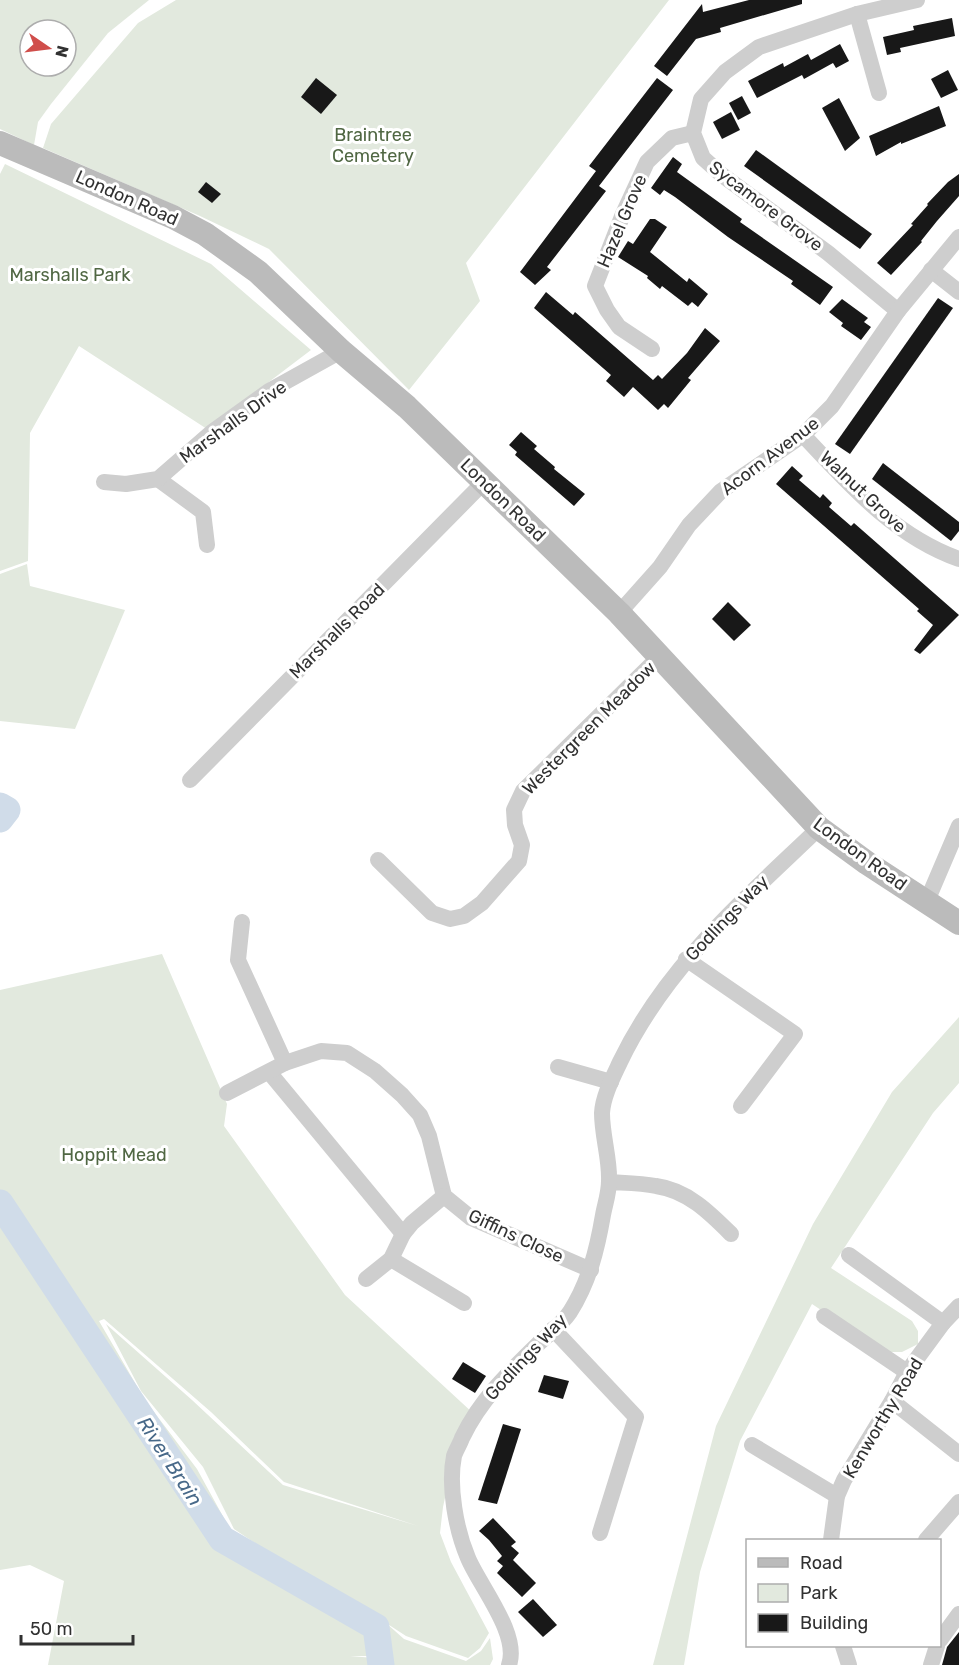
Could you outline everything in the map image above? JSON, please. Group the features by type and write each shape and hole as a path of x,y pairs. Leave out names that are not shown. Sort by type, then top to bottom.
{"street":[{"path":"693,132 701,99 725,72 759,47 856,14 917,0"},
{"path":"856,14 879,93"},
{"name":"Sycamore Grove","path":"693,132 703,158 722,175 828,253 898,311"},
{"name":"Hazel Grove","path":"652,349 619,327 595,286 623,214 647,162 672,138 693,132"},
{"name":"London Road","path":"0,142 173,217 205,234 258,272 341,351 407,407 619,613 819,828 867,863 959,923"},
{"name":"Acorn Avenue","path":"619,613 660,567 689,525 721,491 803,435 832,406 898,311 959,237"},
{"path":"931,270 959,292"},
{"name":"Marshalls Drive","path":"207,545 203,512 159,479 212,432 269,391 341,351"},
{"name":"Walnut Grove","path":"803,435 848,484 878,512 912,537 959,559"},
{"path":"104,482 126,484 159,479"},
{"name":"Marshalls Road","path":"190,780 484,482"},
{"name":"Westergreen Meadow","path":"378,860 432,913 450,919 464,916 482,903 519,861 522,845 515,825 514,810 523,791 659,657"},
{"path":"927,901 959,826"},
{"name":"Godlings Way","path":"510,1665 508,1636 486,1589 468,1559 457,1526 453,1490 454,1456 474,1414 514,1368 569,1313 591,1270 609,1182 602,1112 610,1083 629,1044 658,997 686,959 734,909 819,828"},
{"path":"242,922 238,960 285,1063"},
{"path":"686,959 795,1034 741,1106"},
{"path":"227,1093 285,1063 321,1051 346,1053 375,1071 420,1115 429,1136 444,1196 412,1223 392,1259 366,1279"},
{"path":"558,1067 610,1083"},
{"path":"269,1072 404,1234"},
{"path":"609,1182 658,1186 680,1193 704,1208 731,1234"},
{"name":"Giffins Close","path":"444,1196 471,1218 591,1270"},
{"path":"849,1255 943,1323"},
{"path":"392,1259 464,1303"},
{"name":"Kenworthy Road","path":"831,1539 837,1496 844,1480 907,1372 943,1323 959,1306"},
{"path":"842,1328 852,1314"},
{"path":"824,1316 907,1372"},
{"path":"554,1329 636,1417 600,1533"},
{"path":"892,1401 959,1454"},
{"path":"752,1445 837,1496"},
{"path":"927,1539 959,1502"},
{"path":"941,1637 959,1614"},
{"path":"843,1647 849,1665"},
{"path":"931,1665 938,1647"}],"green space":[{"path":"0,0 149,0 108,33 78,70 78,18 18,18 18,78 72,78 38,122 34,145 0,129"},
{"name":"Braintree Cemetery","path":"176,0 669,0 466,263 480,301 409,390 269,249 200,216 43,148 51,124 138,23"},
{"name":"Marshalls Park","path":"5,164 211,264 311,350 207,429 79,346 30,433 28,561 0,571 0,174"},
{"path":"27,564 30,586 125,610 75,729 0,721 0,574"},
{"name":"Hoppit Mead","path":"162,954 227,1104 224,1126 345,1295 474,1414 454,1456 440,1533 451,1562 489,1633 480,1648 468,1658 406,1636 386,1623 404,1639 466,1661 481,1651 490,1638 493,1659 490,1665 387,1665 379,1625 224,1534 75,1296 0,1194 0,990","holes":["104,1319 211,1412 284,1482 418,1526 283,1485 106,1324 141,1391 203,1467 234,1529 277,1558 231,1531 197,1469 145,1400 99,1321"]},
{"path":"959,1017 959,1083 933,1113 831,1268 912,1321 918,1331 918,1344 902,1352 884,1352 812,1304 740,1441 700,1572 684,1665 653,1665 716,1426 813,1224 892,1092"},
{"path":"0,1211 218,1540 372,1630 374,1656 350,1656 374,1658 374,1665 48,1665 64,1581 30,1565 0,1570"}],"building":[{"path":"749,0 802,0 802,4 720,28 721,32 696,39 667,76 654,66 702,4 703,12"},
{"path":"952,18 955,36 900,48 901,52 887,55 883,37 914,30 913,26"},
{"path":"840,44 849,61 836,68 833,63 804,79 802,75 757,98 748,81 783,63 784,67 808,54 811,60"},
{"path":"948,70 958,90 941,98 931,79"},
{"path":"316,78 337,95 321,114 301,97"},
{"path":"657,78 673,90 599,186 606,191 547,267 551,270 535,285 520,272 596,171 589,166"},
{"path":"742,96 751,113 738,120 729,103"},
{"path":"839,98 860,138 845,151 822,108"},
{"path":"939,106 946,126 901,144 901,142 876,156 869,136"},
{"path":"731,112 740,130 722,139 713,122"},
{"path":"756,150 872,234 860,249 744,166"},
{"path":"673,157 682,164 677,172 742,219 740,222 833,287 820,305 791,284 793,281 728,237 675,197 664,190 660,195 651,188"},
{"path":"959,174 959,196 922,242 891,275 877,263 913,225 911,224 927,204"},
{"path":"206,182 221,194 212,203 198,192"},
{"path":"650,219 655,219 667,227 650,252 687,282 689,278 708,294 698,307 692,302 688,306 662,286 660,289 647,278 648,276 618,257 628,241 633,244"},
{"path":"546,292 573,315 575,312 653,380 658,375 662,379 687,353 705,328 720,341 688,378 691,380 668,408 664,404 658,410 633,387 624,397 606,381 611,375 534,308"},
{"path":"938,298 953,308 850,454 835,444"},
{"path":"842,299 868,318 864,322 871,327 861,340 841,326 843,323 829,312"},
{"path":"521,432 537,446 534,449 555,467 554,469 585,494 574,506 515,455 517,452 509,445"},
{"path":"883,463 959,522 959,531 951,541 872,479"},
{"path":"792,466 803,476 799,480 820,498 823,494 832,503 829,507 851,526 854,523 959,615 920,654 914,650 933,625 917,611 919,609 776,484"},
{"path":"728,602 751,625 734,641 712,619"},
{"path":"463,1362 486,1376 475,1393 452,1379"},
{"path":"544,1375 569,1381 563,1399 538,1392"},
{"path":"503,1424 521,1429 497,1504 478,1500"},
{"path":"493,1518 516,1542 511,1546 519,1553 513,1560 536,1583 522,1597 497,1573 503,1566 497,1561 502,1556 479,1531"},
{"path":"533,1599 557,1625 543,1637 518,1612"},
{"path":"959,1632 959,1665 942,1665 947,1647"}],"waterway":[{"name":"River Brain","path":"0,806 7,810 0,819"},
{"name":"River Brain","path":"0,1203 222,1539 376,1627 381,1665"}]}
